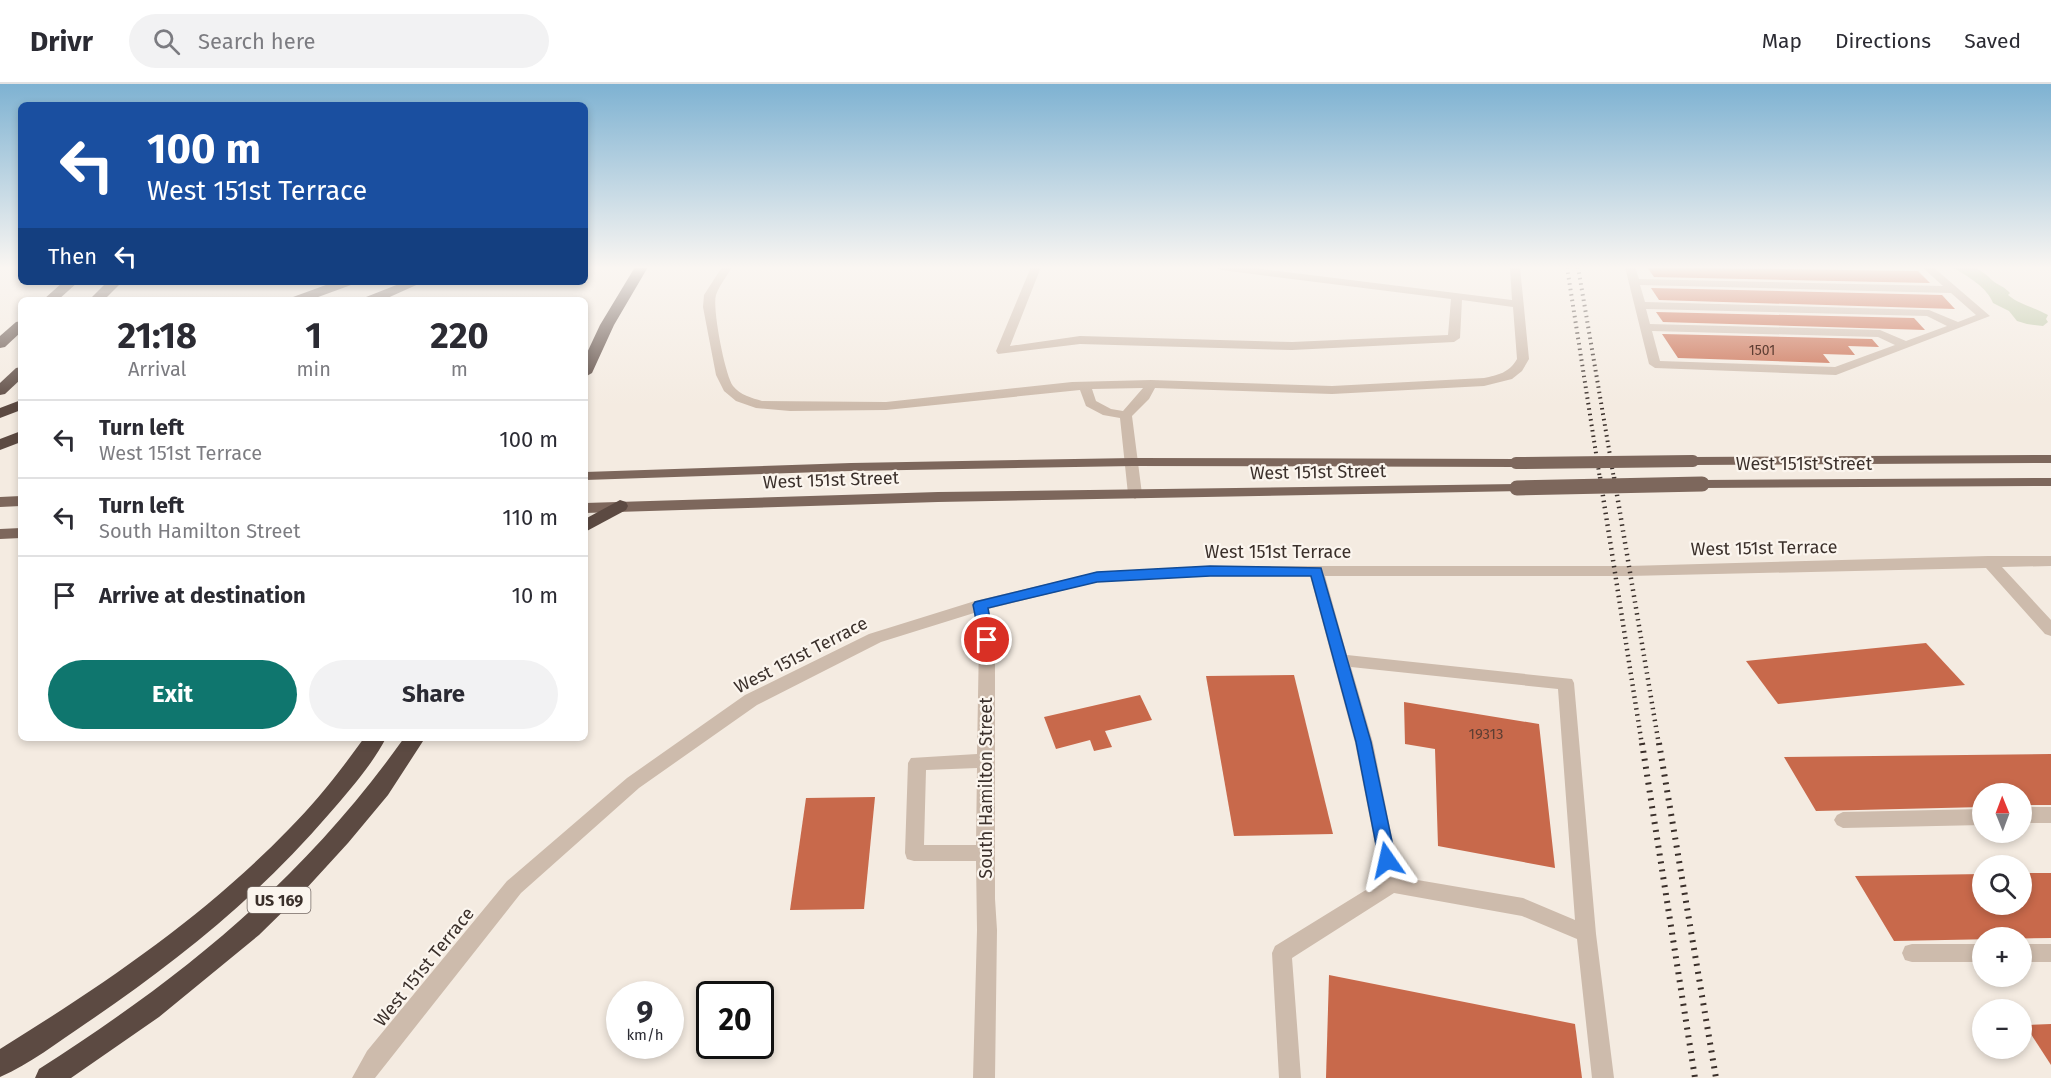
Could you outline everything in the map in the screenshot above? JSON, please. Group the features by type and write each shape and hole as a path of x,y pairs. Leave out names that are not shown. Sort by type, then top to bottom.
{"highway":[{"path":"588,366 614,313"},
{"path":"0,344 18,329"},
{"path":"0,391 18,374"},
{"path":"0,413 18,406"},
{"path":"0,445 18,437"},
{"path":"588,524 620,506"},
{"path":"0,1064 61,1027 131,979 230,901 287,846 323,807 374,741"},
{"name":"US 169","path":"48,1078 114,1034 166,995 219,954 266,912 344,832 377,793 413,741"}],"main road":[{"name":"West 151st Street","path":"588,476 863,467 1133,462 1516,463 2051,459"},
{"name":"West 151st Street","path":"588,508 938,496 1702,484 2051,482"},
{"path":"0,502 18,501"},
{"path":"0,534 18,533"}],"street":[{"path":"710,313 722,375 728,388 740,398 760,405 790,407 886,406 1085,386 1151,384 1332,390 1484,382 1508,376 1518,368 1523,359 1519,313"},
{"path":"1017,313 1002,351 1080,340 1292,346 1454,338 1456,313"},
{"path":"1642,313 1655,364 1836,371 1984,316 1981,313"},
{"path":"1909,313 1929,314 1958,326"},
{"path":"1646,327 1880,334 1906,345"},
{"path":"1126,415 1145,396 1151,384"},
{"path":"1085,386 1090,403 1108,412 1126,415"},
{"path":"1126,415 1135,494"},
{"path":"1988,561 2051,630"},
{"name":"West 151st Terrace","path":"363,1078 375,1059 514,887 633,783 751,700 875,638 980,605 1097,577 1210,571 1614,571 2051,561"},
{"path":"1316,571 1364,742 1392,884"},
{"name":"South Hamilton Street","path":"980,605 987,640 984,1078"},
{"path":"1340,660 1566,683 1586,934 1603,1078"},
{"path":"987,761 917,763 914,853 987,853"},
{"path":"2032,816 2051,815"},
{"path":"1843,820 1972,817"},
{"path":"1290,1078 1282,953 1392,884 1523,907 1586,934"},
{"path":"1912,953 1972,953"},
{"path":"2032,953 2051,953"}],"green space":[{"path":"2011,313 2048,315 2046,319 2048,322 2043,326 2017,321"}],"building":[{"path":"1657,313 1914,318 1925,330 1663,322"},
{"path":"1662,334 1872,339 1879,347 1848,346 1855,355 1823,354 1830,363 1678,358"},
{"path":"1926,643 1965,685 1778,704 1746,661"},
{"path":"1294,675 1333,834 1234,836 1206,676"},
{"path":"1140,695 1152,720 1105,731 1112,747 1094,751 1090,740 1056,749 1044,717"},
{"path":"1404,702 1539,724 1555,868 1438,846 1435,749 1405,744"},
{"path":"2051,754 2051,805 2032,805 2032,783 1972,783 1972,807 1816,811 1784,757"},
{"path":"875,797 864,909 790,910 806,798"},
{"path":"2032,873 2051,873 2051,938 2032,938 2032,927 1972,927 1972,940 1894,941 1855,876 1972,874 1972,915 2032,915"},
{"path":"1329,975 1575,1024 1582,1078 1326,1078"},
{"path":"2051,1024 2051,1065 2032,1036 2032,1025"}],"railway":[{"path":"1574,313 1600,479"},
{"path":"1586,313 1614,479"},
{"path":"1600,477 1642,745"},
{"path":"1614,477 1659,745"},
{"path":"1642,743 1695,1078"},
{"path":"1659,743 1716,1078"}],"route":[{"path":"987,640 980,605 1097,577 1210,571 1316,571 1364,742 1387,860"}]}
